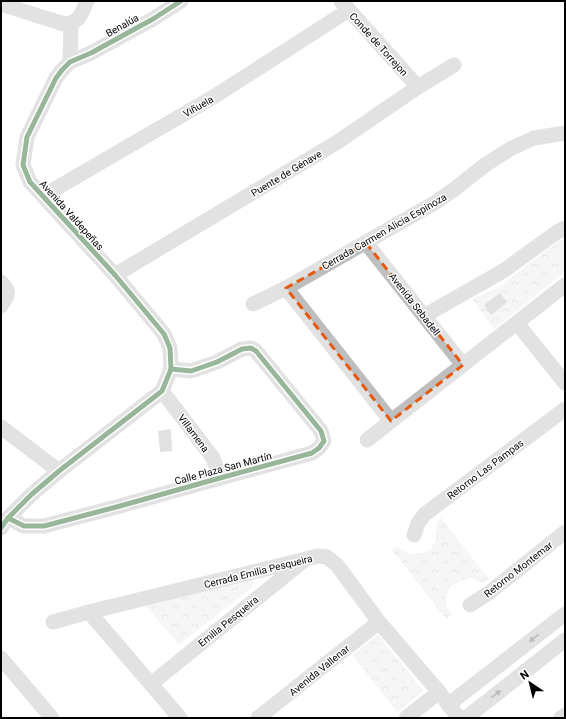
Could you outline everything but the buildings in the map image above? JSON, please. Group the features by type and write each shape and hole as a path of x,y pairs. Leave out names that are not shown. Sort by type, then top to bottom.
{"street":[{"path":"1,4 64,24 71,24 77,20 82,13 86,1"},
{"name":"Benalúa","path":"70,62 91,53 181,1"},
{"name":"Conde de Torrejon","path":"345,6 418,87"},
{"name":"Viñuela","path":"43,196 215,96 345,6"},
{"path":"70,62 71,24"},
{"name":"Avenida Valdepeñas","path":"4,523 32,494 59,471 162,391 171,369 170,348 164,334 115,275 30,182 23,165 27,137 56,78 70,62"},
{"name":"Puente de Génave","path":"115,275 336,143 418,87 454,65"},
{"name":"Cerrada Carmen Alicia Espinoza","path":"253,304 286,288 436,202 485,165 510,149 534,138 565,133"},
{"path":"424,316 503,271 557,232 565,228"},
{"name":"Avenida Sebadell","path":"366,242 463,365"},
{"path":"1,282 8,289 8,295 1,306"},
{"path":"367,440 565,285"},
{"path":"286,288 391,421"},
{"path":"517,323 565,383"},
{"name":"Calle Plaza San Martín","path":"4,523 24,526 44,526 312,453 319,448 324,441 321,431 256,351 251,348 242,349 217,362 191,371 171,369"},
{"name":"Villamena","path":"162,391 213,458 220,478"},
{"name":"Retorno Las Pampas","path":"414,535 418,523 425,514 565,409"},
{"path":"1,428 59,471"},
{"name":"Retorno Montemar","path":"470,604 490,592 565,532"},
{"name":"Cerrada Emilia Pesqueira","path":"53,622 317,556 327,557 337,565 379,622 439,692 459,718"},
{"name":"Emilia Pesqueira","path":"151,684 306,559"},
{"path":"89,612 180,718"},
{"path":"448,705 565,614"},
{"name":"Avenida Vallenar","path":"258,718 379,622"},
{"path":"466,718 565,640"},
{"path":"1,658 52,718"},
{"path":"406,718 439,692"},
{"path":"561,718 565,715"}],"highlighted area":[{"path":"366,243 463,365 391,421 286,288"}],"green space":[{"path":"565,239 565,272 494,329 472,299 497,288 560,240"},
{"path":"440,517 489,579 483,583 471,578 460,581 450,587 446,596 446,605 452,615 446,619 392,550 397,546 407,553 413,554 430,550 436,540 437,525"},
{"path":"250,578 253,582 251,588 179,645 146,606 245,579"},
{"path":"378,634 423,691 397,712 352,655"}],"shaded area":[{"path":"500,293 507,302 491,315 484,305"},
{"path":"171,429 172,451 160,452 158,431"}],"cycle path":[{"path":"1,528 8,518 32,494 59,471 162,391 171,369 170,348 164,334 115,275 30,182 23,165 27,137 56,78 62,70 70,62 91,53 153,19 181,1"},
{"path":"8,518 24,526 44,526 312,453 319,448 324,441 321,431 256,351 251,348 242,349 217,362 191,371 171,369"}]}
